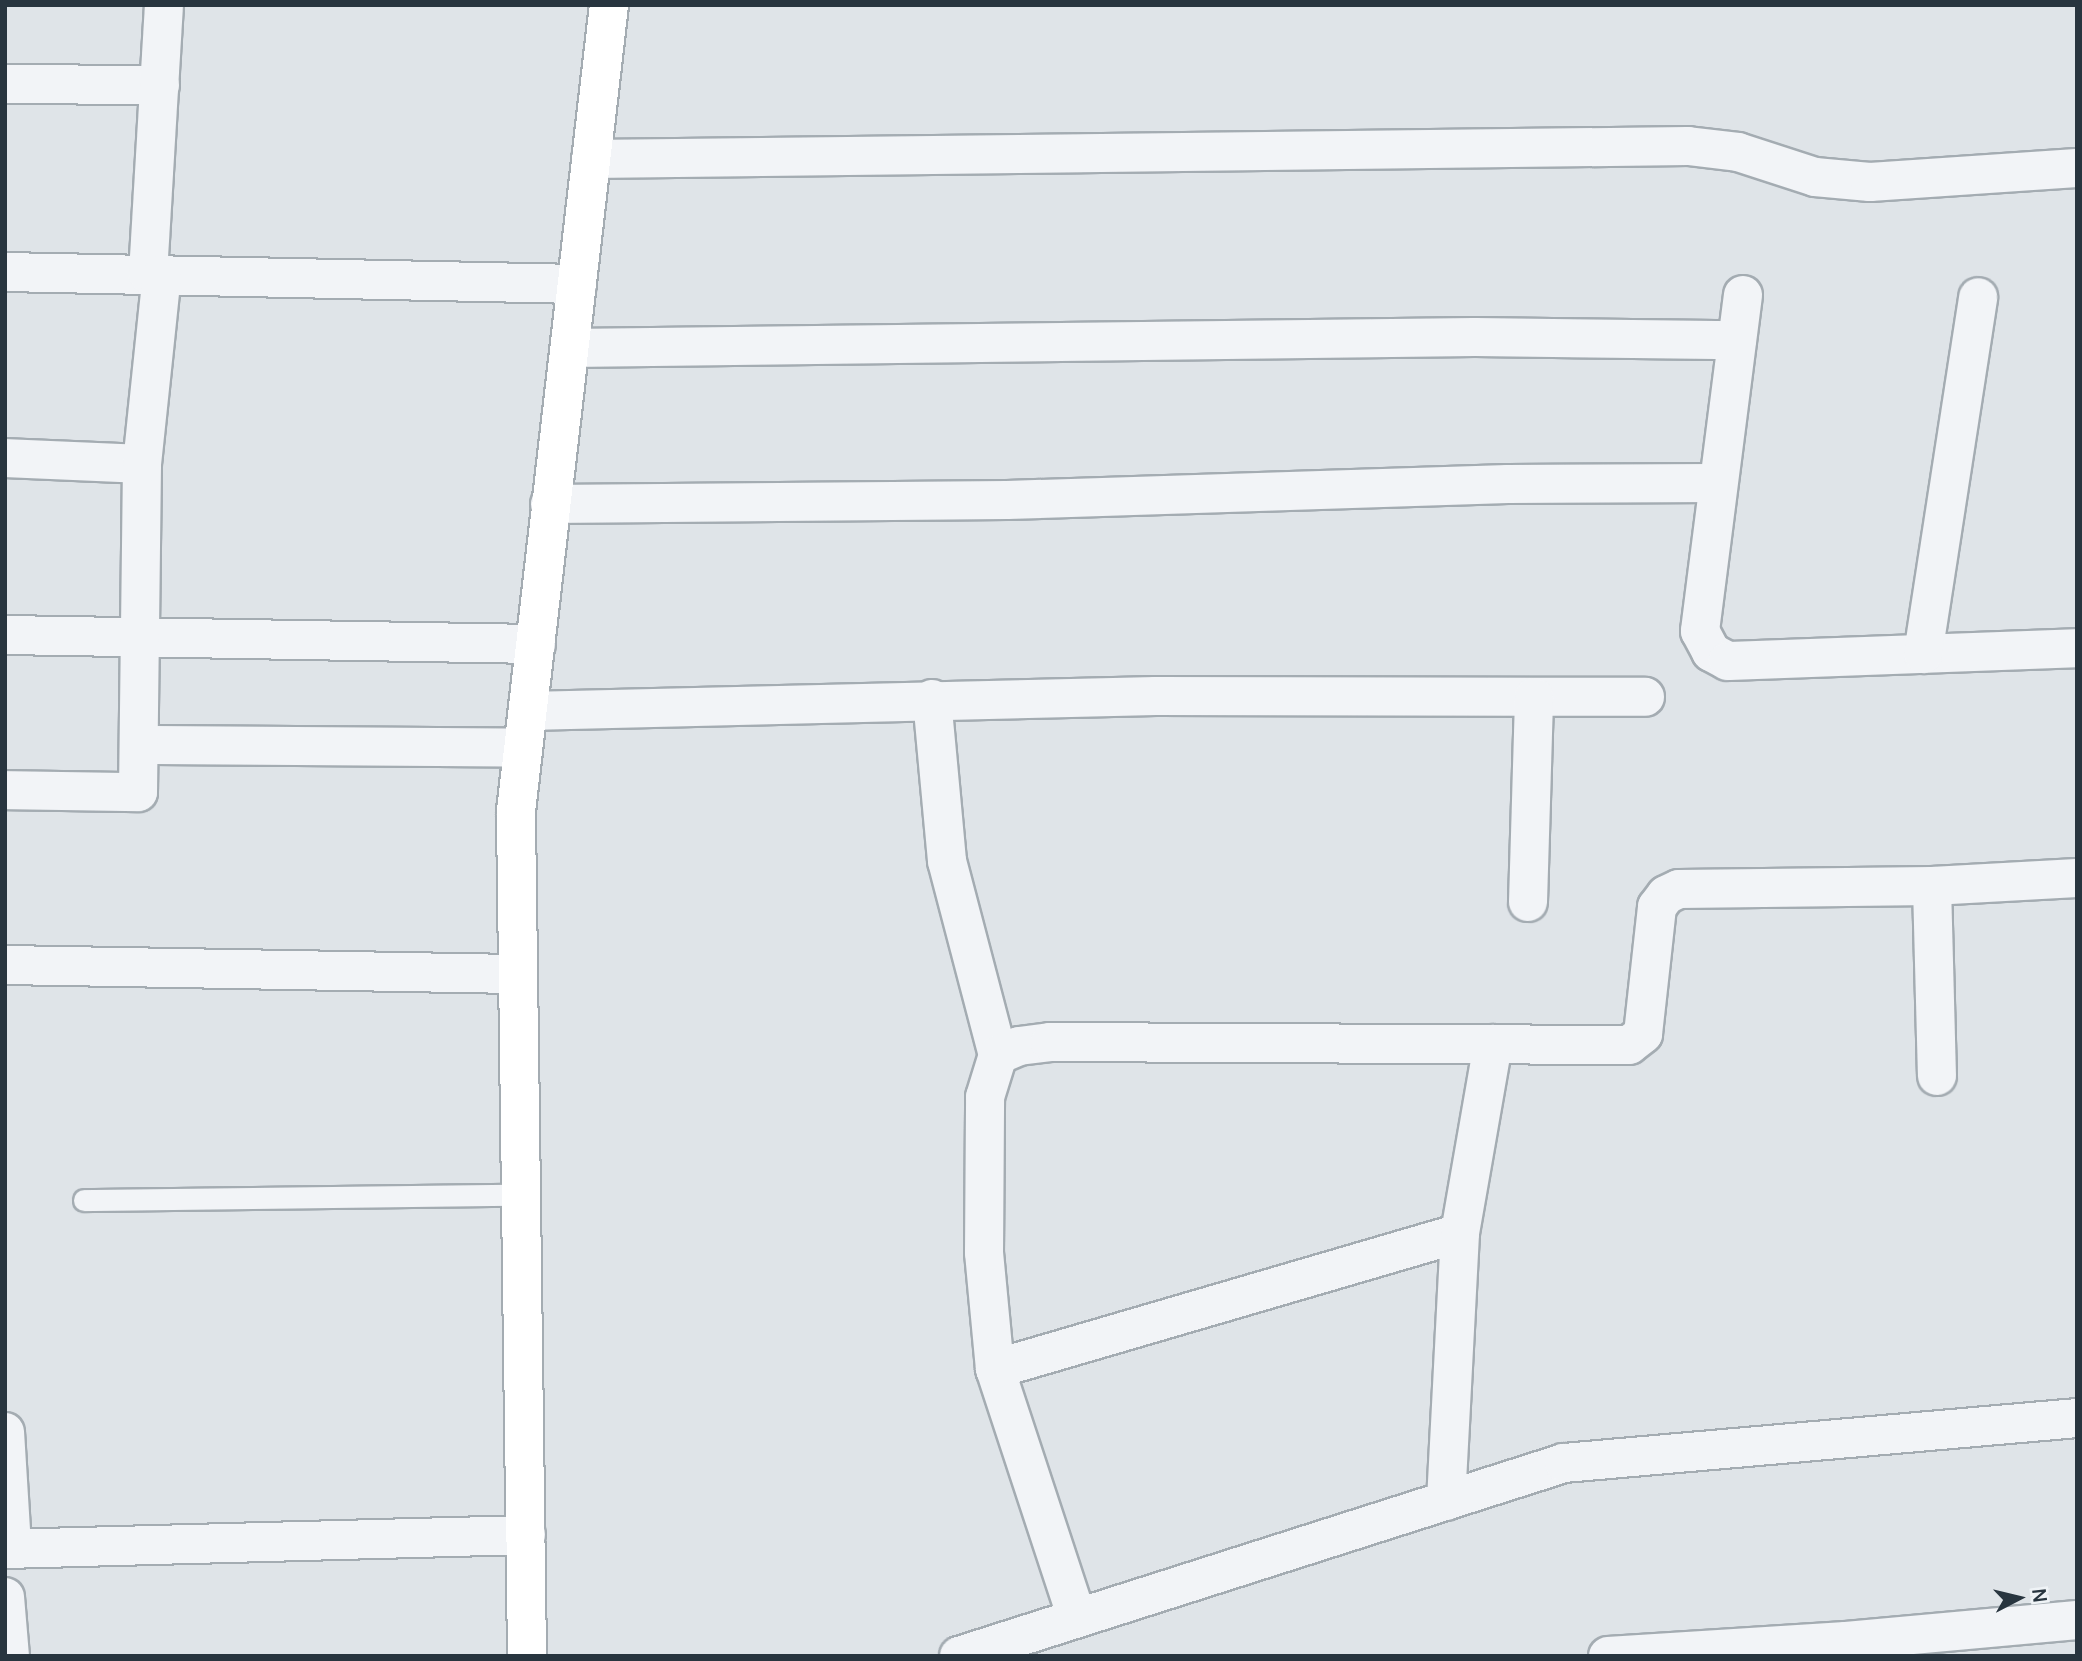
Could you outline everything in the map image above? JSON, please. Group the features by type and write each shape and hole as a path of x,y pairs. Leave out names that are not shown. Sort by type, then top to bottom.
{"main road":[{"path":"527,1656 516,811 609,5"}],"street":[{"path":"5,790 138,792 142,464 155,274 164,5"},
{"path":"5,83 160,85"},
{"path":"591,159 1688,146 1738,152 1815,177 1870,182 2077,168"},
{"path":"5,272 577,284"},
{"path":"1743,295 1716,483 1700,631 1711,652 1728,661 2077,648"},
{"path":"1923,654 1978,297"},
{"path":"569,348 1475,337 1737,340"},
{"path":"5,458 142,464"},
{"path":"550,504 1007,500 1508,484 1716,483"},
{"path":"5,635 536,644"},
{"path":"1528,902 1534,697"},
{"path":"528,711 932,699 1645,697"},
{"path":"932,699 947,861 998,1055 985,1097 984,1240 995,1369 1077,1618"},
{"path":"139,746 523,748"},
{"path":"998,1055 1019,1046 1050,1042 1493,1044 1637,1041 1643,1034 1657,907 1666,895 1679,889 1932,886 2077,878"},
{"path":"1932,886 1937,1076"},
{"path":"5,965 519,974"},
{"path":"1446,1500 1460,1233 1493,1044"},
{"path":"995,1369 1460,1233"},
{"path":"959,1656 1564,1463 2077,1418"},
{"path":"5,1432 8,1548 526,1535"},
{"path":"5,1597 10,1656"},
{"path":"1608,1656 1845,1648 2077,1620"}],"lane":[{"path":"84,1200 521,1195"}]}
